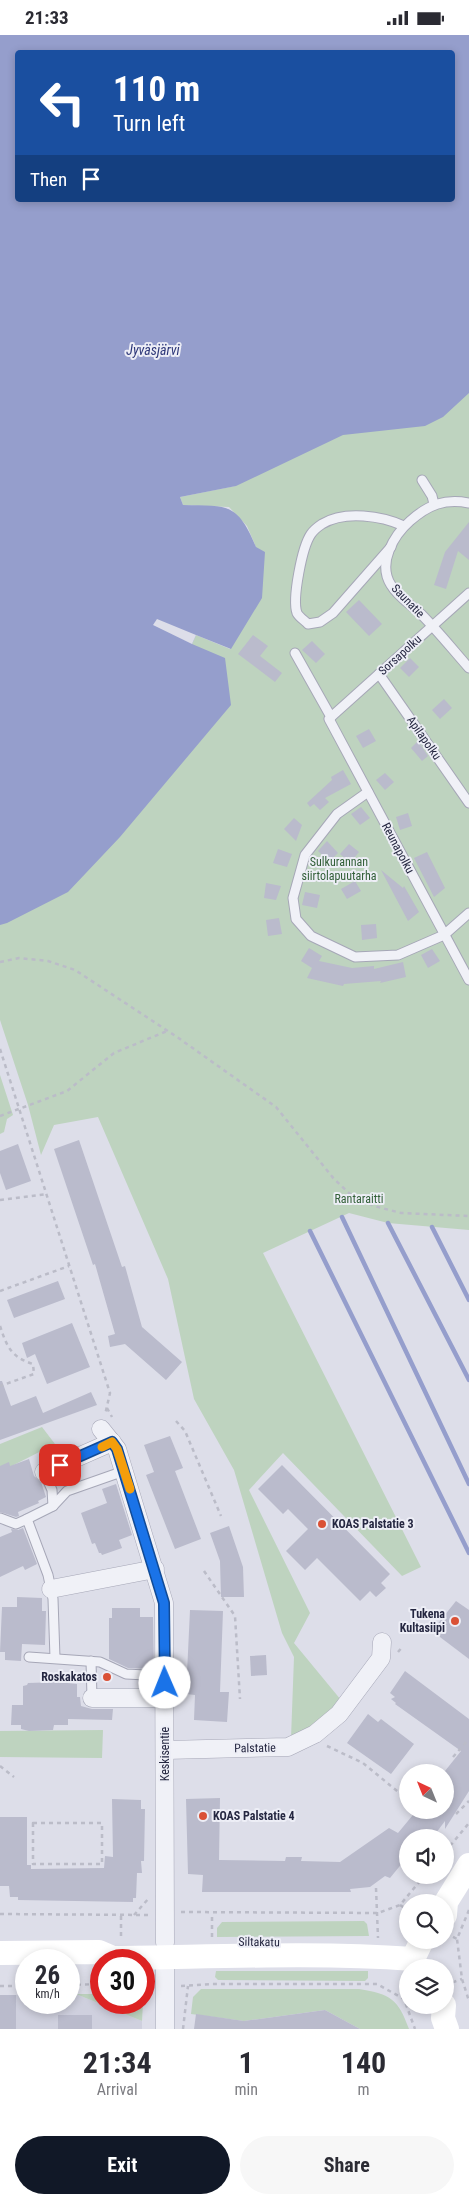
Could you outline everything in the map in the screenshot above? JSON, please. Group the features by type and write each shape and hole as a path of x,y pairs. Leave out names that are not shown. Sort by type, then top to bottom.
{"main road":[{"path":"452,1894 469,1865"},
{"name":"Siltakatu","path":"0,1953 99,1951 112,1945 165,1950 368,1957 422,1953"}],"street":[{"name":"Keskisentie","path":"106,1435 117,1449 164,1603 166,1751 165,2029"},
{"path":"44,1472 106,1435"},
{"path":"51,1589 154,1569"},
{"name":"Palstatie","path":"166,1751 288,1747 315,1734 339,1714 382,1658 382,1642"},
{"path":"92,1698 165,1698"}],"lane":[{"path":"422,480 432,495 434,504"},
{"name":"Saunatie","path":"469,503 459,501 434,504 420,512 404,526 386,559 389,583 399,596 432,626 469,668"},
{"path":"391,547 333,613 320,622 308,623 298,615 295,603 305,549 311,534 322,524 341,517 373,517 391,520 404,526"},
{"name":"Sorsapolku","path":"331,717 469,593"},
{"name":"Reunapolku","path":"295,653 331,717 329,719 469,980"},
{"name":"Apilapolku","path":"379,674 469,803"},
{"path":"368,792 337,814 305,855 293,898 296,919 311,936 355,957 398,955 444,935 469,913"},
{"path":"0,1518 16,1524 54,1506 67,1491 124,1471"},
{"path":"44,1472 52,1490 54,1506"},
{"path":"27,1519 48,1575 51,1589 55,1658"},
{"path":"29,1657 100,1662 126,1674 165,1676"},
{"path":"91,1661 92,1698"}],"path":[{"path":"0,962 19,959 48,961 75,971 167,1031 276,1107 334,1179 350,1194 374,1206 401,1213 469,1216"},
{"path":"0,1116 67,1091 114,1053 167,1031"},
{"path":"0,1049 110,1393 106,1435"},
{"path":"0,1200 47,1194"},
{"path":"0,1291 70,1265"},
{"path":"0,1326 5,1342 12,1353 20,1360 33,1364 34,1374 0,1386"},
{"path":"176,1421 185,1431 221,1516"},
{"path":"204,1571 235,1616 240,1699"},
{"path":"453,1757 469,1739"},
{"path":"324,1743 329,1748 363,1763 399,1793"},
{"path":"0,1766 14,1777"},
{"path":"456,1814 469,1801"},
{"path":"33,1823 88,1823 102,1823 102,1864 33,1864 33,1823"},
{"path":"454,1840 469,1823"},
{"path":"409,1894 418,1884"},
{"path":"376,1888 378,1913"},
{"path":"134,1915 153,1892"},
{"path":"0,1914 378,1913 399,1905"},
{"path":"469,1910 457,1939 462,1979 469,2001"},
{"path":"454,1982 462,1979"},
{"path":"155,1986 377,1984 399,1995"},
{"path":"0,1986 15,1985"},
{"path":"183,2029 188,1986"},
{"path":"410,2014 415,2029"}],"shaded area":[{"path":"0,1995 15,1995 15,2014 80,2014 80,1996 90,2000 90,2014 125,2014 142,2021 142,2029 0,2029"}],"green space":[{"path":"469,90 469,1230 388,1223 349,1213 263,1253 421,1567 402,1576 283,1453 249,1490 310,1613 294,1643 341,1700 319,1722 291,1738 294,1657 282,1633 234,1470 194,1399 168,1279 98,1117 54,1125 41,1155 28,1105 0,1020 0,717 192,644 196,635 230,649 256,547 247,526 229,507 183,505 180,497 235,486 450,202 455,202 455,181"},
{"path":"0,1075 13,1115 7,1119 4,1132 0,1134"},
{"path":"42,1427 55,1444 0,1472 0,1444"},
{"path":"103,1730 102,1758 0,1757 0,1731"},
{"path":"364,1921 367,1924 369,1936 217,1937 217,1928 222,1922"},
{"path":"216,1971 368,1971 368,1978 365,1981 218,1980 215,1977"},
{"path":"201,1989 359,1989 379,1993 397,2004 399,2014 402,2014 409,2029 360,2029 325,2010 244,2021 191,2014 193,1997"},
{"path":"80,1994 90,1994 90,2000 80,1996"},
{"path":"125,2014 142,2014 142,2021"}],"water":[{"name":"Jyväsjärvi","path":"0,35 469,35 469,393 443,417 425,426 343,435 236,486 180,497 183,505 229,509 243,522 256,547 265,552 262,598 231,649 196,635 192,644 225,658 231,705 120,837 68,892 0,925"}],"pier":[{"path":"157,619 196,635 192,644 153,625"}],"building":[{"path":"469,522 469,560 458,551 446,589 434,585 445,552"},
{"path":"359,600 382,624 369,636 346,612"},
{"path":"253,635 268,646 260,656 282,673 275,682 238,654"},
{"path":"312,641 325,654 316,663 302,650"},
{"path":"410,658 419,667 409,677 400,668"},
{"path":"444,699 452,708 440,719 432,710"},
{"path":"369,729 376,741 363,748 356,736"},
{"path":"418,741 428,756 422,761 411,748"},
{"path":"343,770 351,784 325,798 329,802 320,810 314,804 310,807 307,803 332,780 331,777"},
{"path":"385,773 394,782 385,790 376,780"},
{"path":"361,807 370,818 360,825 351,814"},
{"path":"408,813 412,826 400,830 396,817"},
{"path":"294,818 302,825 296,841 284,829"},
{"path":"327,841 338,853 329,862 318,851"},
{"path":"349,844 359,852 350,863 340,854"},
{"path":"278,849 292,854 287,867 273,863"},
{"path":"427,852 445,888 434,897 414,858"},
{"path":"381,870 403,888 404,886 419,912 408,921"},
{"path":"355,881 361,891 347,899 341,889"},
{"path":"266,883 281,886 276,900 264,898"},
{"path":"305,892 320,895 317,908 302,905"},
{"path":"279,918 282,934 268,936 266,920"},
{"path":"376,924 377,938 362,940 361,925"},
{"path":"309,948 322,956 319,961 352,968 374,966 374,969 403,962 406,977 380,983 381,981 344,984 343,986 307,978 312,968 301,961"},
{"path":"432,949 440,961 428,968 421,955"},
{"path":"79,1140 122,1267 125,1266 142,1327 182,1362 166,1380 125,1344 110,1347 108,1336 115,1334 95,1264 93,1265 54,1149"},
{"path":"18,1144 31,1181 6,1190 0,1173 0,1151"},
{"path":"58,1281 65,1299 14,1318 7,1300"},
{"path":"72,1323 90,1367 47,1384 35,1354 27,1358 22,1343"},
{"path":"0,1381 2,1381 11,1406 36,1396 43,1413 91,1392 97,1405 0,1440"},
{"path":"170,1436 183,1468 175,1471 201,1539 175,1549 146,1475 154,1472 144,1445"},
{"path":"29,1459 34,1476 41,1482 46,1497 38,1501 39,1503 18,1512 19,1516 16,1517 0,1512 0,1466 9,1462 10,1466"},
{"name":"KOAS Palstatie 3","path":"282,1465 390,1574 381,1583 386,1588 376,1597 370,1591 360,1601 317,1558 305,1570 286,1551 308,1529 288,1509 283,1514 258,1489"},
{"path":"116,1484 132,1535 119,1540 122,1548 102,1555 99,1553 95,1543 92,1544 81,1513 107,1503 102,1489"},
{"path":"229,1526 243,1567 244,1597 221,1597 220,1561 210,1533"},
{"path":"23,1528 37,1564 25,1570 23,1566 0,1577 0,1537 12,1532 11,1529 18,1530"},
{"path":"17,1597 42,1598 42,1611 46,1611 45,1645 22,1644 21,1661 5,1660 5,1652 0,1652 2,1607 17,1607"},
{"name":"Tukena Kultasiipi","path":"456,1601 469,1610 469,1659 432,1631"},
{"path":"112,1608 140,1608 140,1617 153,1617 154,1669 128,1668 109,1659 109,1618 112,1618"},
{"path":"190,1610 223,1611 220,1692 229,1692 227,1722 194,1720 195,1695 186,1694"},
{"path":"266,1655 267,1675 251,1676 250,1656"},
{"name":"KOAS Palstatie 4","path":"405,1671 469,1719 469,1791 454,1815 454,1764 451,1764 461,1751 395,1704 391,1699 395,1697 390,1693"},
{"path":"58,1682 77,1684 77,1697 80,1697 81,1706 92,1709 113,1709 112,1720 68,1719 68,1725 54,1725 53,1730 29,1731 21,1729 21,1725 11,1725 12,1705 23,1705 23,1686 28,1683"},
{"path":"368,1714 378,1722 381,1719 414,1744 391,1774 347,1743"},
{"name":"KOAS Palstatie 4","path":"220,1798 219,1860 285,1861 286,1857 302,1857 301,1861 340,1862 389,1828 399,1832 399,1867 390,1878 385,1876 370,1887 350,1889 351,1892 202,1892 203,1875 188,1874 186,1799"},
{"path":"112,1799 141,1800 141,1809 145,1809 144,1861 141,1861 142,1873 137,1873 136,1898 133,1898 133,1902 18,1900 18,1897 10,1897 9,1886 0,1886 0,1817 27,1817 27,1865 31,1865 31,1869 104,1868 105,1856 113,1857"},
{"name":"KOAS Palstatie 4","path":"410,1819 451,1819 445,1829 445,1821 439,1829 401,1829"},
{"path":"0,1995 15,1995 16,2029 0,2029"},
{"path":"325,2010 360,2029 194,2029 196,2014 244,2021"},
{"path":"58,2015 92,2015 92,2029 58,2029"}],"waterway":[{"path":"342,1217 469,1484"},
{"path":"388,1223 469,1380"},
{"path":"432,1227 469,1300"},
{"path":"310,1231 469,1553"}],"slow traffic":[{"path":"102,1447 112,1442 117,1449 130,1489"}],"place":[{"name":"KOAS Palstatie 3","path":"322,1524"},
{"name":"Tukena Kultasiipi","path":"455,1621"},
{"name":"Roskakatos","path":"107,1677"},
{"name":"KOAS Palstatie 4","path":"203,1816"}],"route":[{"path":"60,1465 112,1442 117,1449 164,1603 165,1683"}],"park label":[{"name":"Sulkurannan siirtolapuutarha","path":"339,869"},
{"name":"Rantaraitti","path":"359,1199"}]}
